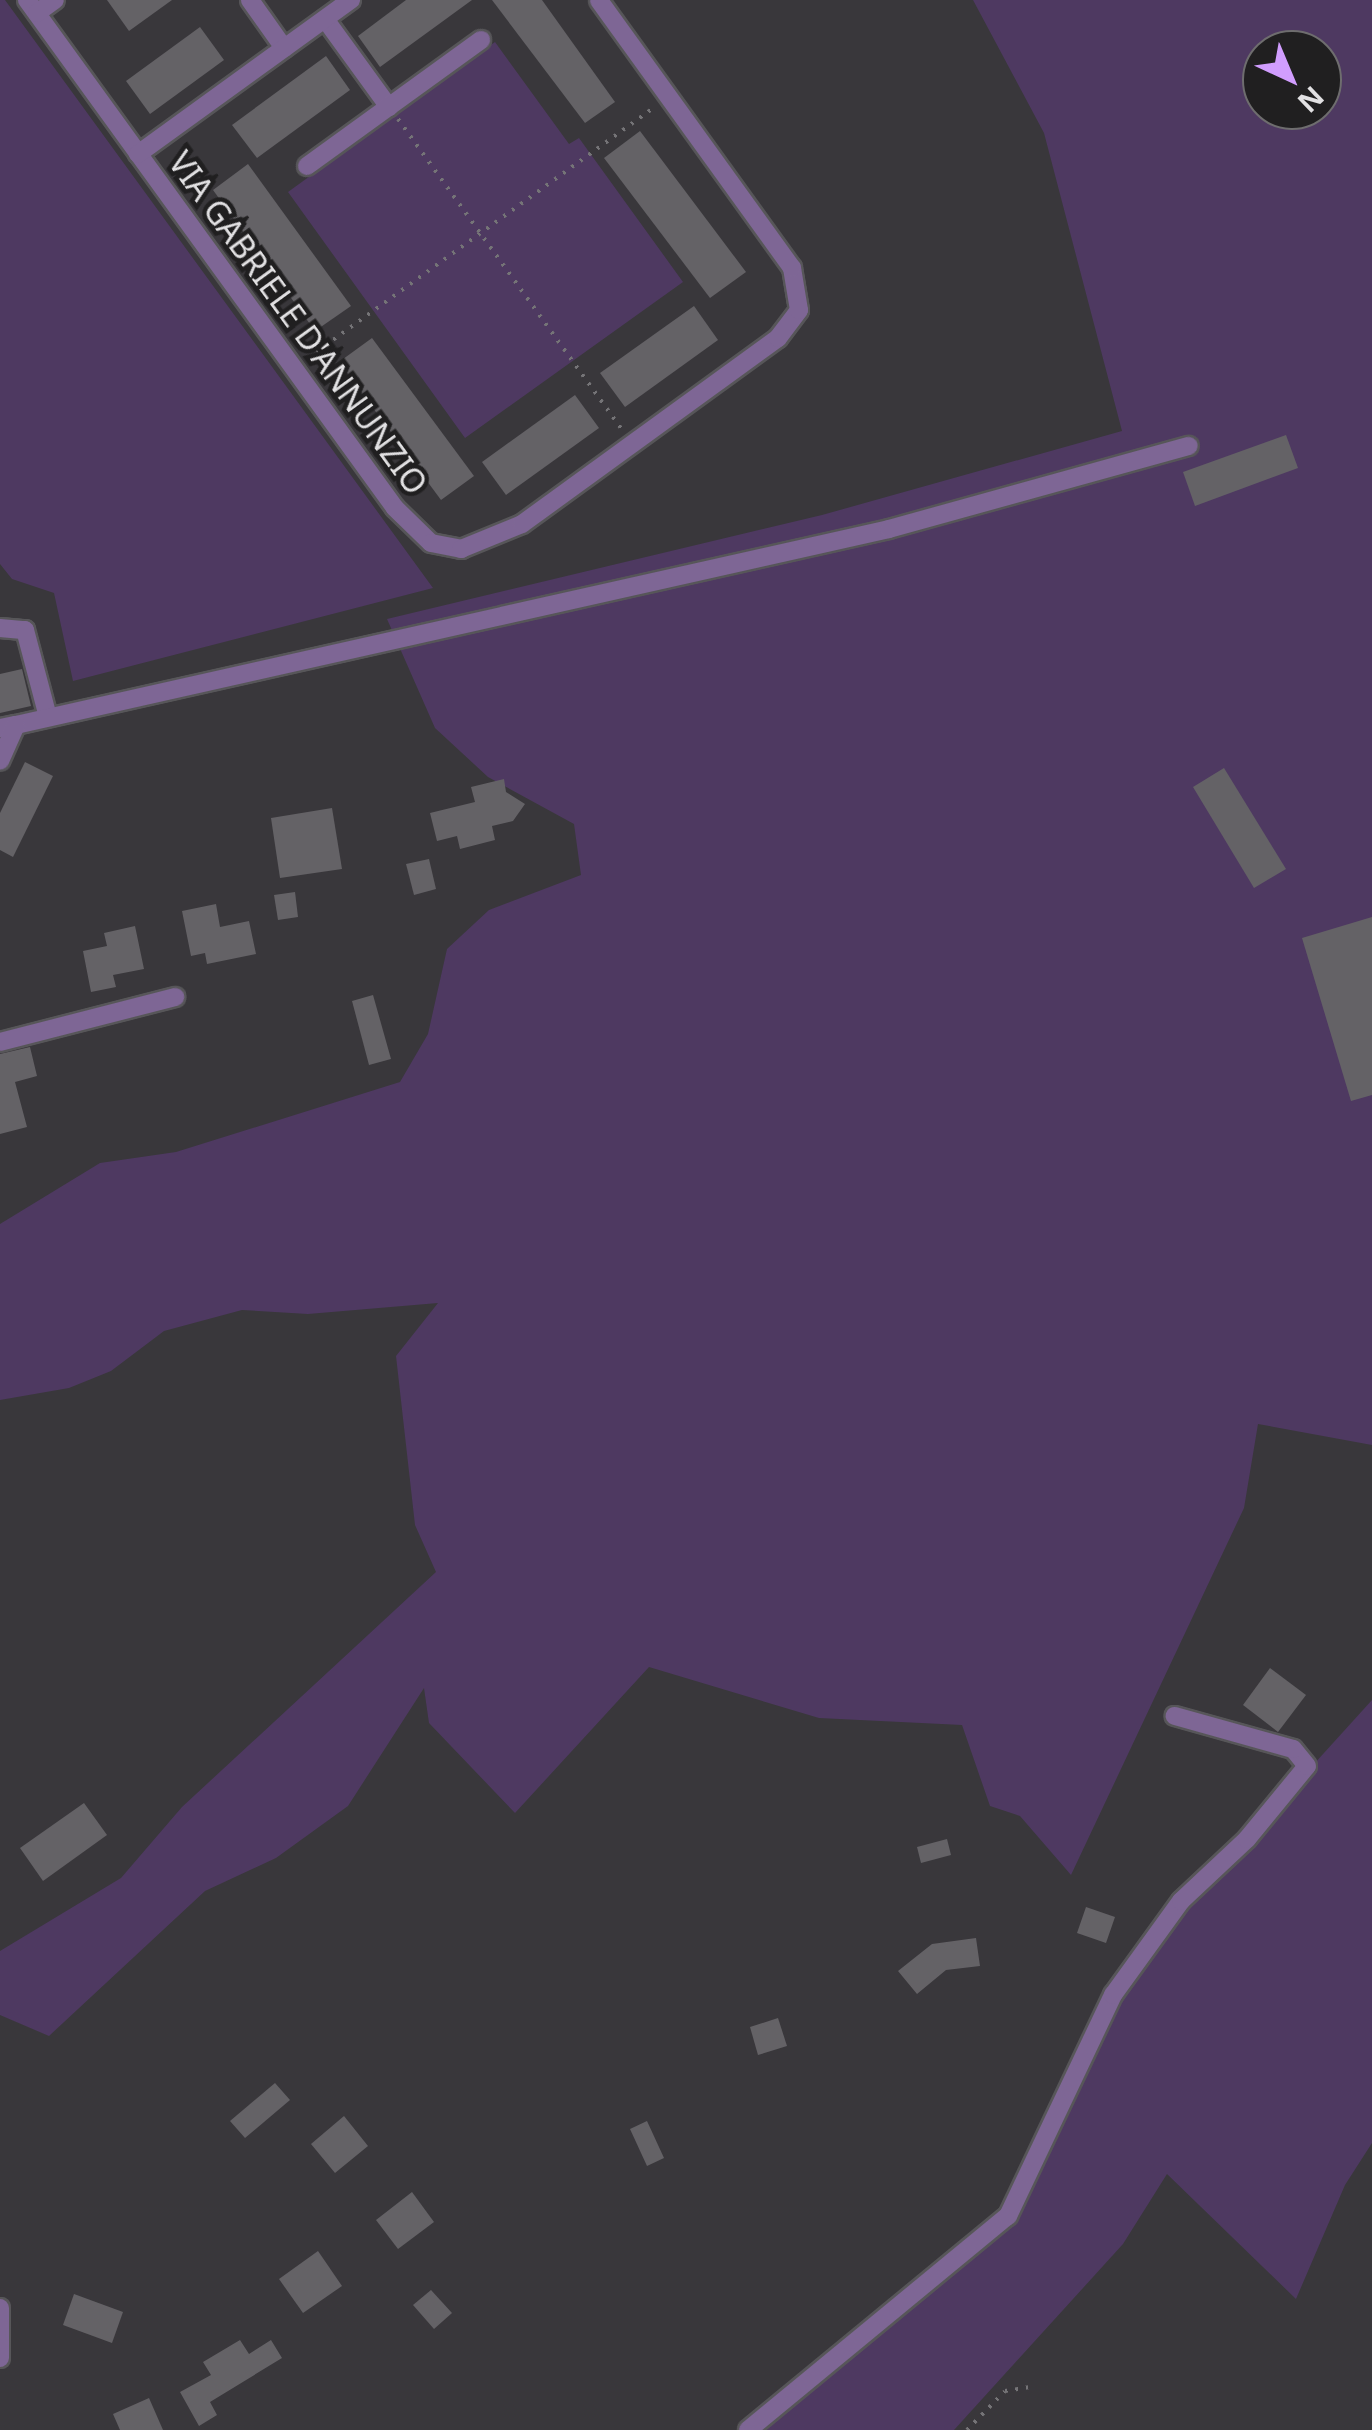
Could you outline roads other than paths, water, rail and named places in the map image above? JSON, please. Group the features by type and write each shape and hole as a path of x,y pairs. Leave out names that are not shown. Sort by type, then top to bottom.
{"street":[{"path":"32,7 55,0"},
{"path":"250,0 284,48"},
{"path":"138,154 351,0"},
{"name":"VIA GABRIELE D'ANNUNZIO","path":"32,7 395,508 426,540 449,548 505,534 783,333 801,302 792,268 599,0"},
{"path":"325,19 388,107"},
{"path":"307,166 481,40"},
{"path":"0,761 8,726 889,529 1189,446"},
{"path":"0,628 26,630 48,717"},
{"path":"0,1042 175,997"},
{"path":"748,2430 1008,2216 1113,1995 1181,1901 1247,1839 1306,1766 1293,1749 1175,1716"},
{"path":"0,2308 0,2358"}]}
